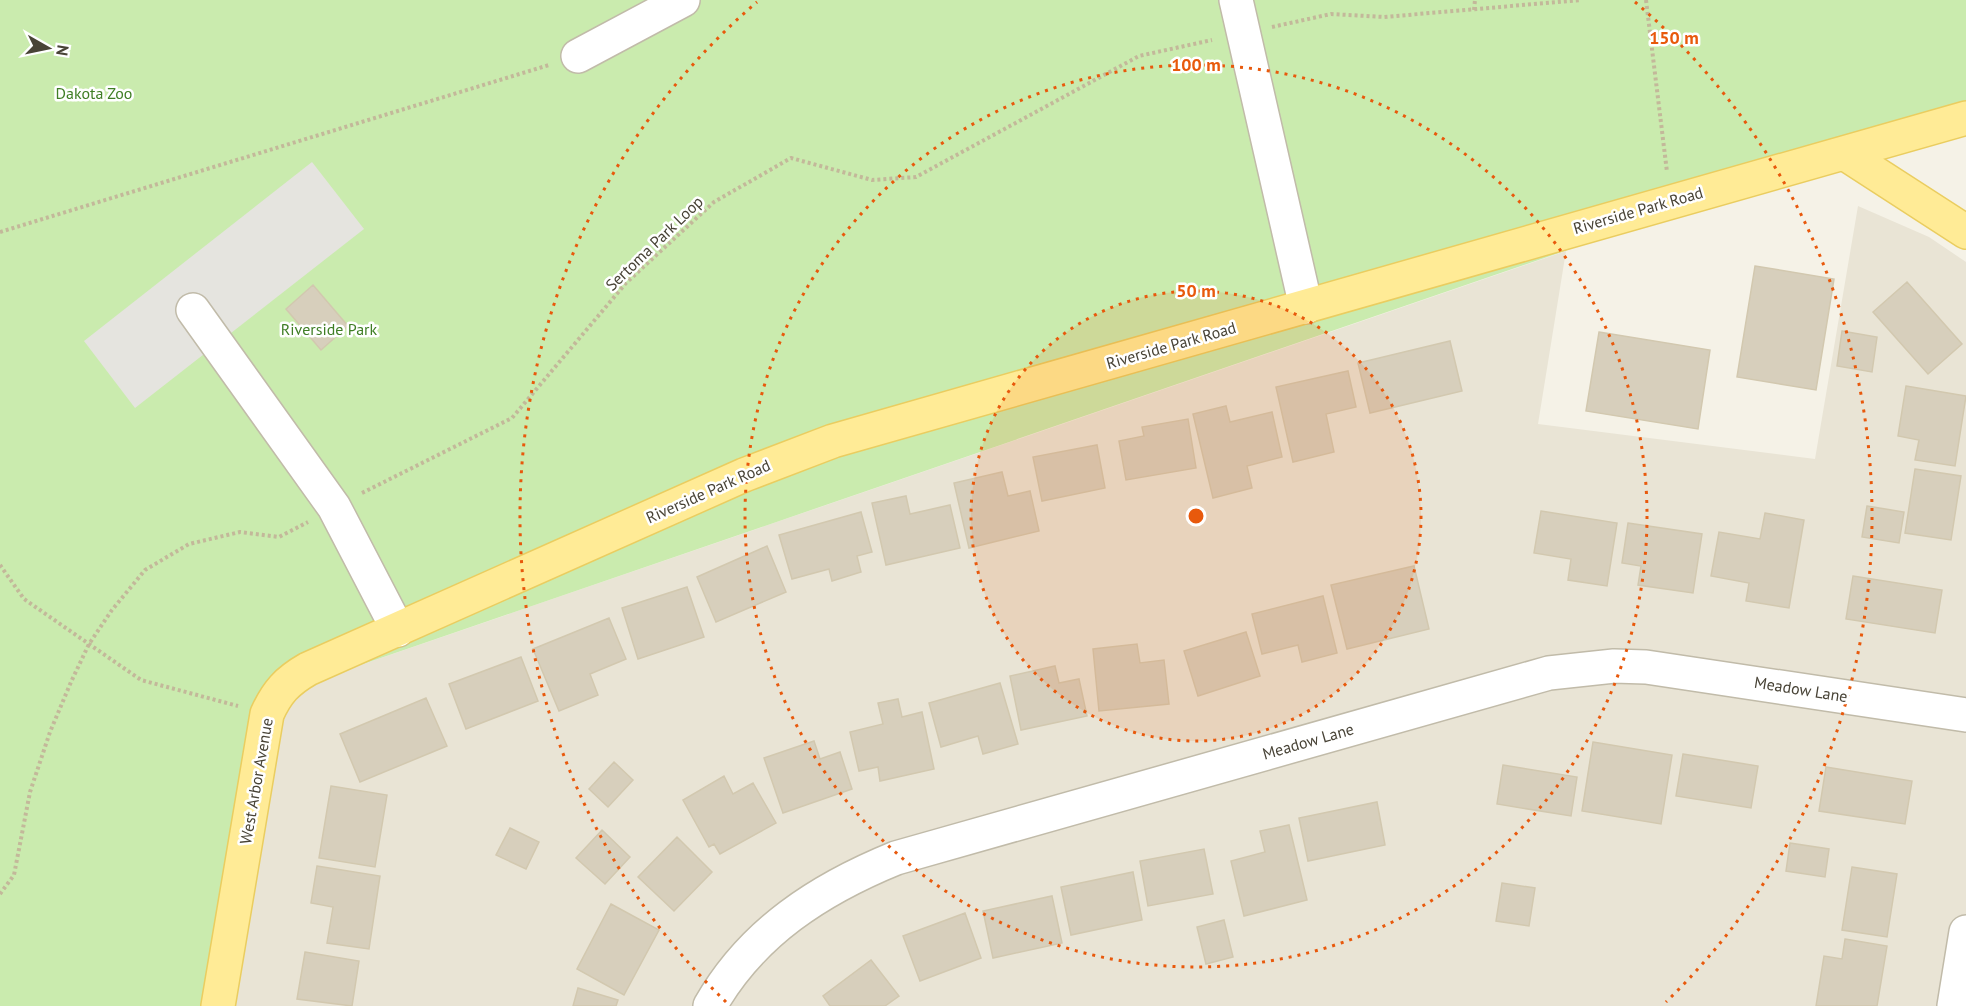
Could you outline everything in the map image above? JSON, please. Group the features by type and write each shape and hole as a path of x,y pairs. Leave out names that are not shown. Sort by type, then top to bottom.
{"main road":[{"name":"Riverside Park Road","path":"398,630 786,457 880,426 1306,307 1670,200 1966,118"},
{"path":"1844,153 1966,232"},
{"name":"West Arbor Avenue","path":"218,1006 267,714 276,694 289,679 398,630"}],"street":[{"path":"578,56 683,0"},
{"path":"1236,0 1306,307"},
{"path":"193,310 334,507 398,630"},
{"name":"Meadow Lane","path":"710,1006 743,958 775,927 810,899 852,876 896,858 1549,674 1593,667 1646,667 1966,715"},
{"path":"1954,1006 1966,932"}],"path":[{"path":"1474,10 1475,0"},
{"name":"Sertoma Park Loop","path":"0,894 14,875 30,792 50,732 89,644 112,610 145,570 189,544 240,532 279,537 512,418 626,283 714,202 791,158 872,180 916,177 1139,56 1331,14 1384,17 1581,0"},
{"path":"1646,0 1670,200"},
{"path":"0,232 578,56"},
{"path":"0,566 24,599 141,680 267,714"}],"shaded area":[{"path":"312,162 364,229 135,408 84,341"},
{"path":"1858,206 1929,237 1966,262 1966,1006 211,1006 276,694 1566,251 1538,424 1815,459"}],"green space":[{"name":"Riverside Park","path":"0,0 1966,0 1966,113 276,694 211,1006 0,1006"}],"building":[{"path":"1755,266 1834,279 1816,390 1737,377"},
{"path":"1907,282 1962,344 1928,374 1873,312"},
{"path":"313,285 348,326 321,350 286,309"},
{"path":"1842,331 1877,337 1872,372 1837,366"},
{"path":"1599,332 1710,350 1698,429 1586,411"},
{"path":"1450,341 1462,391 1370,413 1358,363"},
{"path":"1348,371 1356,407 1326,414 1334,452 1293,462 1276,387"},
{"path":"1906,386 1966,396 1955,466 1915,460 1919,440 1898,436"},
{"path":"1226,406 1230,422 1272,412 1282,457 1247,466 1252,488 1213,498 1193,414"},
{"path":"1188,419 1196,468 1126,480 1119,441 1144,436 1142,427"},
{"path":"1097,445 1105,488 1042,501 1033,457"},
{"path":"1915,469 1961,476 1951,540 1905,533"},
{"path":"1002,472 1008,496 1030,491 1039,531 969,548 954,483"},
{"path":"906,496 910,514 950,505 960,548 886,565 872,503"},
{"path":"1867,506 1904,512 1899,543 1862,537"},
{"path":"1541,511 1617,523 1607,586 1568,580 1571,559 1534,553"},
{"path":"861,512 872,552 857,556 861,572 832,581 829,569 792,579 779,535"},
{"path":"1765,513 1804,520 1789,608 1746,601 1749,583 1711,576 1719,532 1760,539"},
{"path":"1628,523 1702,534 1693,593 1638,585 1641,566 1622,563"},
{"path":"767,546 786,592 716,622 697,577"},
{"path":"1414,566 1429,629 1347,649 1331,585"},
{"path":"1853,576 1942,590 1935,633 1846,619"},
{"path":"687,587 704,637 638,659 622,608"},
{"path":"1323,596 1337,653 1302,662 1298,645 1262,654 1252,614"},
{"path":"609,618 626,659 590,674 598,695 559,711 533,649"},
{"path":"1246,632 1260,676 1198,696 1184,651"},
{"path":"1137,644 1140,663 1164,660 1169,704 1099,711 1093,649"},
{"path":"521,657 538,701 466,729 449,684"},
{"path":"1055,666 1059,683 1079,679 1087,716 1021,730 1010,676"},
{"path":"1000,683 1018,744 983,754 978,736 941,747 929,703"},
{"path":"426,698 447,746 360,782 340,734"},
{"path":"898,699 902,717 922,712 934,769 880,781 878,767 859,771 850,732 883,724 878,703"},
{"path":"814,741 820,759 840,752 852,789 783,813 764,758"},
{"path":"1593,742 1672,755 1661,824 1582,811"},
{"path":"1683,754 1758,766 1751,808 1676,796"},
{"path":"614,762 633,780 608,807 589,789"},
{"path":"1503,765 1577,777 1571,816 1497,804"},
{"path":"1826,767 1912,781 1905,824 1819,811"},
{"path":"724,776 733,794 753,783 776,823 720,854 714,844 709,847 683,800"},
{"path":"331,786 387,795 375,867 319,858"},
{"path":"1377,802 1385,845 1308,861 1299,818"},
{"path":"1289,825 1307,900 1244,916 1231,861 1265,852 1260,831"},
{"path":"510,828 539,842 526,869 496,855"},
{"path":"602,830 630,857 605,884 576,858"},
{"path":"677,837 712,872 674,911 638,877"},
{"path":"1790,843 1829,849 1825,877 1786,871"},
{"path":"1204,849 1213,894 1148,906 1140,861"},
{"path":"317,866 380,876 369,949 327,943 333,907 311,903"},
{"path":"1852,867 1897,874 1887,937 1842,930"},
{"path":"1133,872 1142,920 1071,935 1061,887"},
{"path":"1502,883 1535,888 1529,926 1496,921"},
{"path":"1052,896 1062,943 993,958 983,911"},
{"path":"611,904 659,930 624,995 577,969"},
{"path":"965,913 981,958 920,981 903,936"},
{"path":"1224,920 1233,957 1206,964 1197,927"},
{"path":"1845,939 1887,946 1877,1006 1816,1006 1824,956 1842,959"},
{"path":"305,952 359,961 352,1006 297,999"},
{"path":"871,960 899,996 885,1006 830,1006 823,996"},
{"path":"578,988 618,1000 616,1006 573,1006"}],"park label":[{"name":"Dakota Zoo","path":"94,93"}]}
